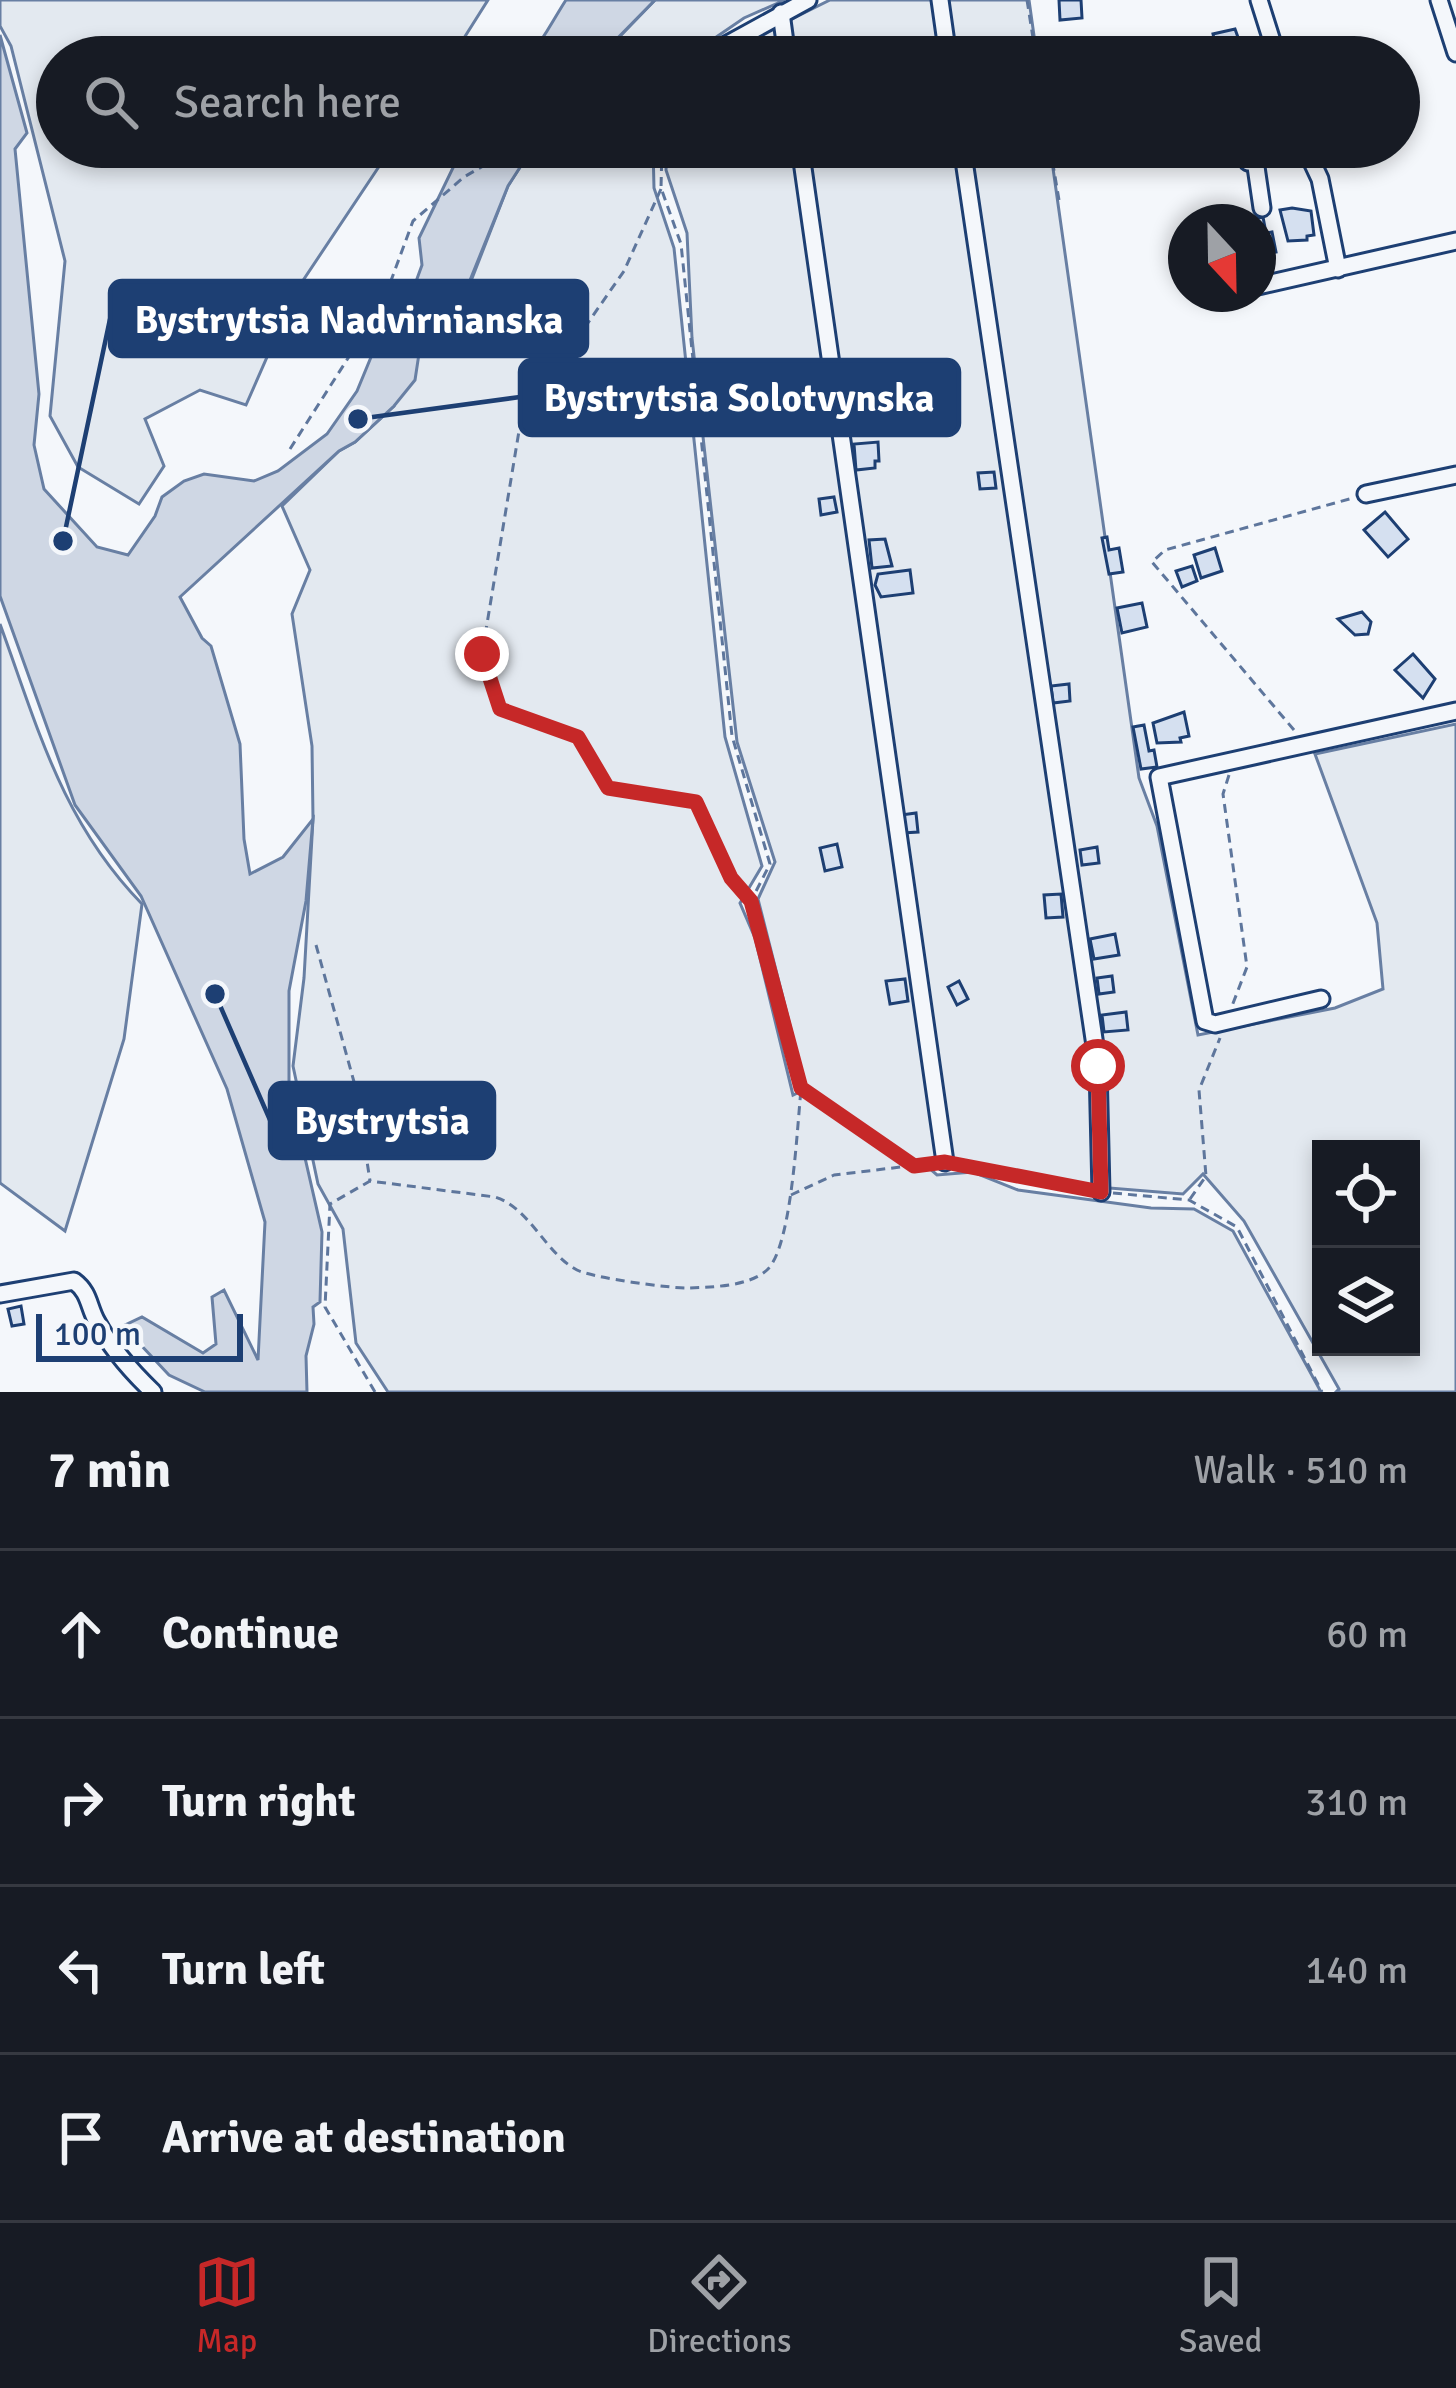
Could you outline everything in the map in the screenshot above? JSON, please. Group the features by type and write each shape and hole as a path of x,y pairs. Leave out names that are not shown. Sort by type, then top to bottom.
{"street":[{"path":"741,36 808,0"},
{"path":"940,0 946,36"},
{"path":"1259,0 1270,36"},
{"path":"1439,0 1456,53"},
{"path":"781,13 784,36"},
{"path":"803,168 945,1162"},
{"path":"965,168 1098,1066 1101,1192"},
{"path":"1256,168 1261,204"},
{"path":"1313,168 1320,179 1338,269"},
{"path":"1276,282 1456,241"},
{"path":"1366,494 1456,475"},
{"path":"1321,999 1210,1024 1203,1016 1159,777 1456,711"},
{"path":"0,1294 74,1281 87,1291 94,1319 153,1392"}],"path":[{"path":"1027,0 1033,36"},
{"path":"290,448 382,305 413,221 480,168"},
{"path":"661,168 661,188 681,244 732,736 770,864 751,901"},
{"path":"1054,168 1059,200"},
{"path":"375,1392 325,1306 330,1204 370,1181 504,1199 575,1269 671,1288 725,1285 764,1273 780,1246 801,1088 751,901 731,878 696,802 608,788 578,737 500,709 482,654 521,419 624,271 661,188"},
{"path":"1307,745 1151,562 1165,550 1366,494"},
{"path":"1189,1200 1206,1176 1199,1090 1247,967 1223,794 1233,761"},
{"path":"316,945 356,1089 370,1181"},
{"path":"801,1088 914,1166"},
{"path":"790,1196 833,1175 945,1162 1101,1192 1189,1200 1237,1227 1322,1392"}],"shaded area":[{"path":"0,0 488,0 465,36 36,36 36,146 11,46 0,26"},
{"path":"566,0 655,0 620,36 544,36"},
{"path":"655,0 785,0 718,36 620,36"},
{"path":"830,0 1029,0 1034,36 757,36"},
{"path":"0,35 27,133 15,149 39,394 34,445 44,489 97,547 128,555 162,497 184,481 204,474 254,481 278,471 327,434 357,391 381,333 414,287 422,265 419,238 453,168 520,168 456,315 420,347 415,380 394,406 180,597 211,646 240,744 250,874 283,857 313,819 306,901 289,991 289,1088 322,1232 320,1302 313,1307 307,1392 205,1392 169,1375 123,1326 142,1317 203,1353 216,1344 212,1297 224,1290 258,1360 265,1222 227,1089 141,896 75,805 0,596"},
{"path":"42,168 378,168 296,291 246,405 200,390 145,419 164,466 139,504 78,467 50,416 65,261"},
{"path":"519,168 654,168 654,188 674,248 725,737 762,866 740,903 755,938 793,1095 806,1089 758,899 775,862 737,742 692,338 687,233 666,168 1053,168 1139,778 1157,826 1198,1035 1335,1008 1383,989 1377,923 1315,754 1456,724 1456,1392 1336,1392 1339,1389 1320,1356 1420,1356 1420,1140 1312,1140 1312,1341 1244,1221 1203,1174 1183,1194 1060,1184 947,1158 921,1161 937,1175 973,1172 1018,1190 1151,1208 1194,1209 1233,1231 1321,1392 388,1392 356,1343 343,1229 318,1184 293,1066 304,978 313,819 312,746 292,614 310,570 282,506 394,406 420,347 464,299"},
{"path":"0,624 72,807 114,873 142,904 124,1039 65,1231 0,1183"}],"building":[{"path":"1059,0 1081,0 1082,18 1060,20"},
{"path":"1235,29 1238,36 1213,36"},
{"path":"1280,210 1311,211 1314,235 1307,240 1288,241"},
{"path":"878,442 875,468 856,470 854,444"},
{"path":"994,472 996,488 980,489 978,473"},
{"path":"834,497 837,512 821,515 819,499"},
{"path":"1385,512 1408,539 1388,557 1364,530"},
{"path":"1107,537 1109,550 1119,548 1123,572 1109,574 1102,538"},
{"path":"885,539 892,566 872,568 869,540"},
{"path":"1215,548 1222,571 1201,578 1194,555"},
{"path":"1192,566 1197,581 1182,587 1176,571"},
{"path":"910,570 913,593 881,597 875,585 878,574"},
{"path":"1142,603 1147,627 1122,633 1117,608"},
{"path":"1362,612 1371,622 1368,634 1355,635 1338,619"},
{"path":"1413,654 1435,679 1423,698 1395,670"},
{"path":"1069,684 1070,701 1053,703 1051,686"},
{"path":"1184,712 1189,736 1180,738 1181,742 1157,743 1153,723"},
{"path":"1144,725 1157,767 1141,769 1133,727"},
{"path":"916,813 918,832 903,833 901,815"},
{"path":"837,844 842,867 825,871 820,848"},
{"path":"1097,847 1099,863 1082,865 1080,850"},
{"path":"1061,894 1063,917 1046,918 1044,895"},
{"path":"1115,934 1119,955 1094,959 1090,939"},
{"path":"1112,976 1114,992 1099,994 1097,978"},
{"path":"905,979 908,1001 890,1004 886,981"},
{"path":"959,981 968,999 957,1005 948,987"},
{"path":"1126,1012 1128,1030 1104,1032 1102,1015"},
{"path":"21,1306 24,1324 12,1326 8,1309"}],"place":[{"name":"Bystrytsia Solotvynska","path":"358,419"},
{"name":"Bystrytsia Nadvirnianska","path":"63,541"},
{"name":"Bystrytsia","path":"215,994"}],"route":[{"path":"482,654 500,709 578,737 608,788 696,802 731,878 751,901 801,1088 914,1166 945,1162 1101,1192 1098,1066"}]}
